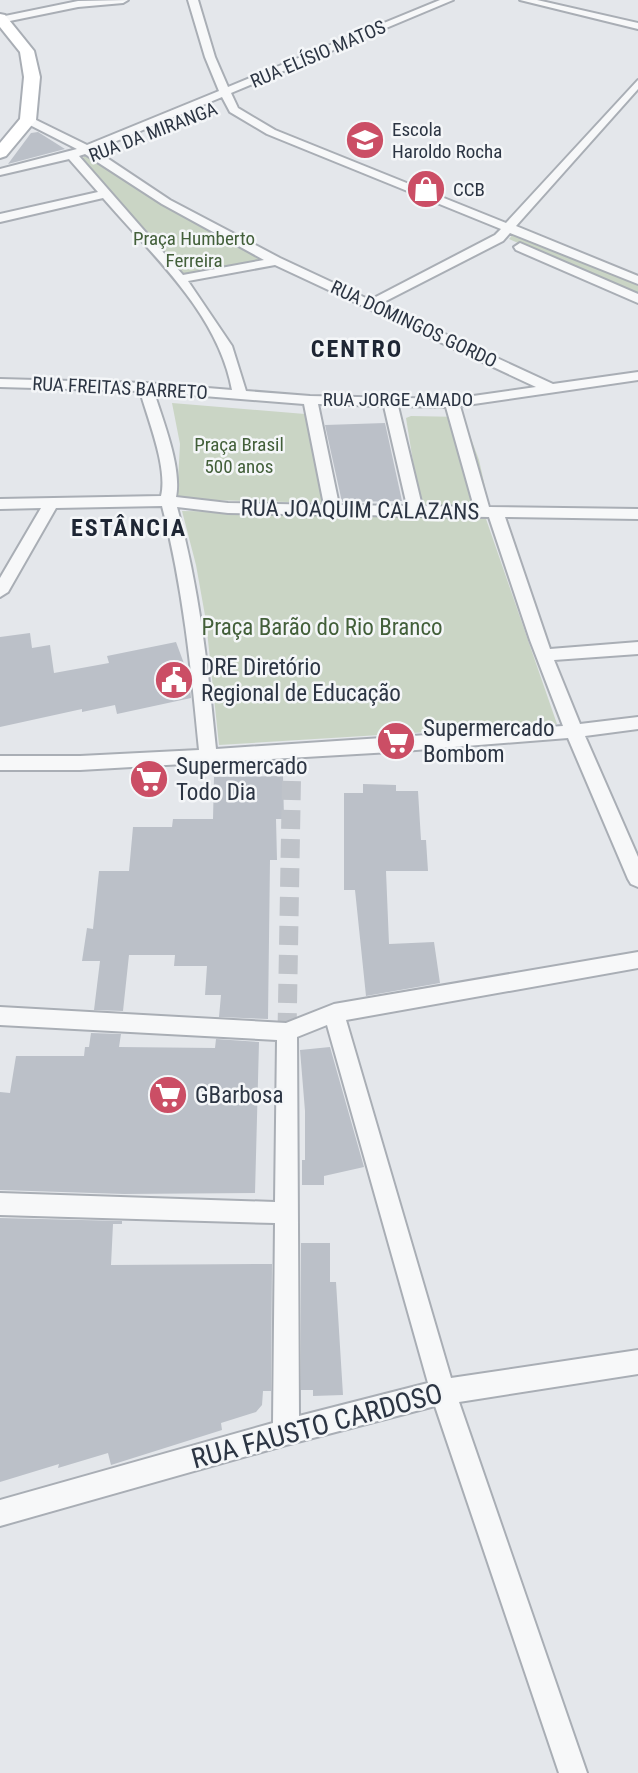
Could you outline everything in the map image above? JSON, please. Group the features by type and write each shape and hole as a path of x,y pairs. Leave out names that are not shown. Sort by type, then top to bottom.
{"street":[{"path":"0,153 27,120 31,65 26,51 1,20 78,4 123,0"},
{"path":"193,0 210,57 234,110 245,118 271,132 408,188 638,299"},
{"path":"526,0 638,26"},
{"name":"RUA ELÍSIO MATOS","path":"228,97 445,1"},
{"path":"371,303 504,234 638,82"},
{"name":"RUA DA MIRANGA","path":"0,172 75,158 228,97"},
{"path":"27,120 91,152 166,202 275,261"},
{"path":"75,158 180,279 225,340 240,394"},
{"name":"RUA DA MIRANGA","path":"0,218 107,194"},
{"path":"504,234 638,279"},
{"path":"180,279 275,261"},
{"name":"RUA DOMINGOS GORDO","path":"275,261 371,303 552,389"},
{"name":"RUA JORGE AMADO","path":"240,394 310,400 452,403 638,376"},
{"name":"RUA FREITAS BARRETO","path":"0,383 146,387 240,394"},
{"path":"146,387 164,450 170,487 168,501 185,565 195,625 208,754"},
{"path":"310,400 333,511"},
{"path":"390,401 415,510"},
{"path":"452,403 489,511 638,514"},
{"name":"RUA JOAQUIM CALAZANS","path":"0,504 168,501 228,508 489,511 526,595 544,655 573,731"},
{"path":"0,592 52,502"},
{"path":"544,655 638,648"},
{"path":"0,763 80,762 391,746 638,723"},
{"path":"573,731 638,879"},
{"path":"0,1016 287,1032 334,1013 638,960"},
{"path":"334,1013 443,1392 573,1773"},
{"path":"286,1432 287,1032"},
{"path":"0,1204 287,1213"},
{"name":"RUA FAUSTO CARDOSO","path":"0,1513 286,1432 443,1392 638,1362"}],"green space":[{"name":"Praça Humberto Ferreira","path":"90,154 277,261 181,284 78,160"},
{"path":"514,233 638,283 638,296 509,239"},
{"name":"Praça Brasil 500 anos","path":"172,403 305,414 323,503 177,499 180,444"},
{"path":"463,417 479,460 489,505 420,505 406,418"},
{"name":"Praça Barão do Rio Branco","path":"182,511 485,516 557,724 219,745 206,621 196,565"}],"building":[{"path":"38,132 65,149 8,164 31,133"},
{"path":"385,423 402,501 342,502 325,425"},
{"path":"30,633 32,648 50,645 54,673 109,663 107,656 176,642 189,677 191,698 117,714 115,705 82,712 82,709 0,727 0,637"},
{"path":"283,776 284,819 276,819 277,860 270,860 268,1019 219,1017 221,995 205,995 207,966 174,966 175,955 129,955 123,1011 94,1010 100,961 82,961 87,928 93,929 99,871 129,871 133,827 172,827 173,819 213,819 214,777"},
{"path":"363,784 396,785 396,791 418,791 421,840 426,840 428,871 386,871 389,944 434,942 440,983 366,996 355,890 344,890 344,793 363,793"},
{"name":"GBarbosa","path":"91,1033 121,1034 119,1047 215,1048 216,1039 259,1042 255,1193 124,1194 0,1190 0,1092 10,1093 16,1056 84,1056 85,1047 89,1047"},
{"path":"330,1047 364,1167 324,1176 324,1185 302,1185 305,1111 300,1050"},
{"path":"0,1218 122,1221 122,1224 113,1224 111,1265 272,1264 271,1391 263,1391 262,1405 256,1412 221,1423 222,1430 111,1465 108,1453 0,1482"},
{"path":"301,1243 330,1243 330,1282 336,1282 343,1395 313,1396 313,1390 301,1390"}],"tunnel":[{"path":"287,1032 292,750"}],"place":[{"name":"Escola Haroldo Rocha","path":"365,140"},
{"name":"CCB","path":"426,189"},
{"name":"DRE Diretório Regional de Educação","path":"174,680"},
{"name":"Supermercado Bombom","path":"396,741"},
{"name":"Supermercado Todo Dia","path":"149,779"},
{"name":"GBarbosa","path":"168,1095"}],"district":[{"name":"CENTRO","path":"357,349"},
{"name":"ESTÂNCIA","path":"129,528"}]}
